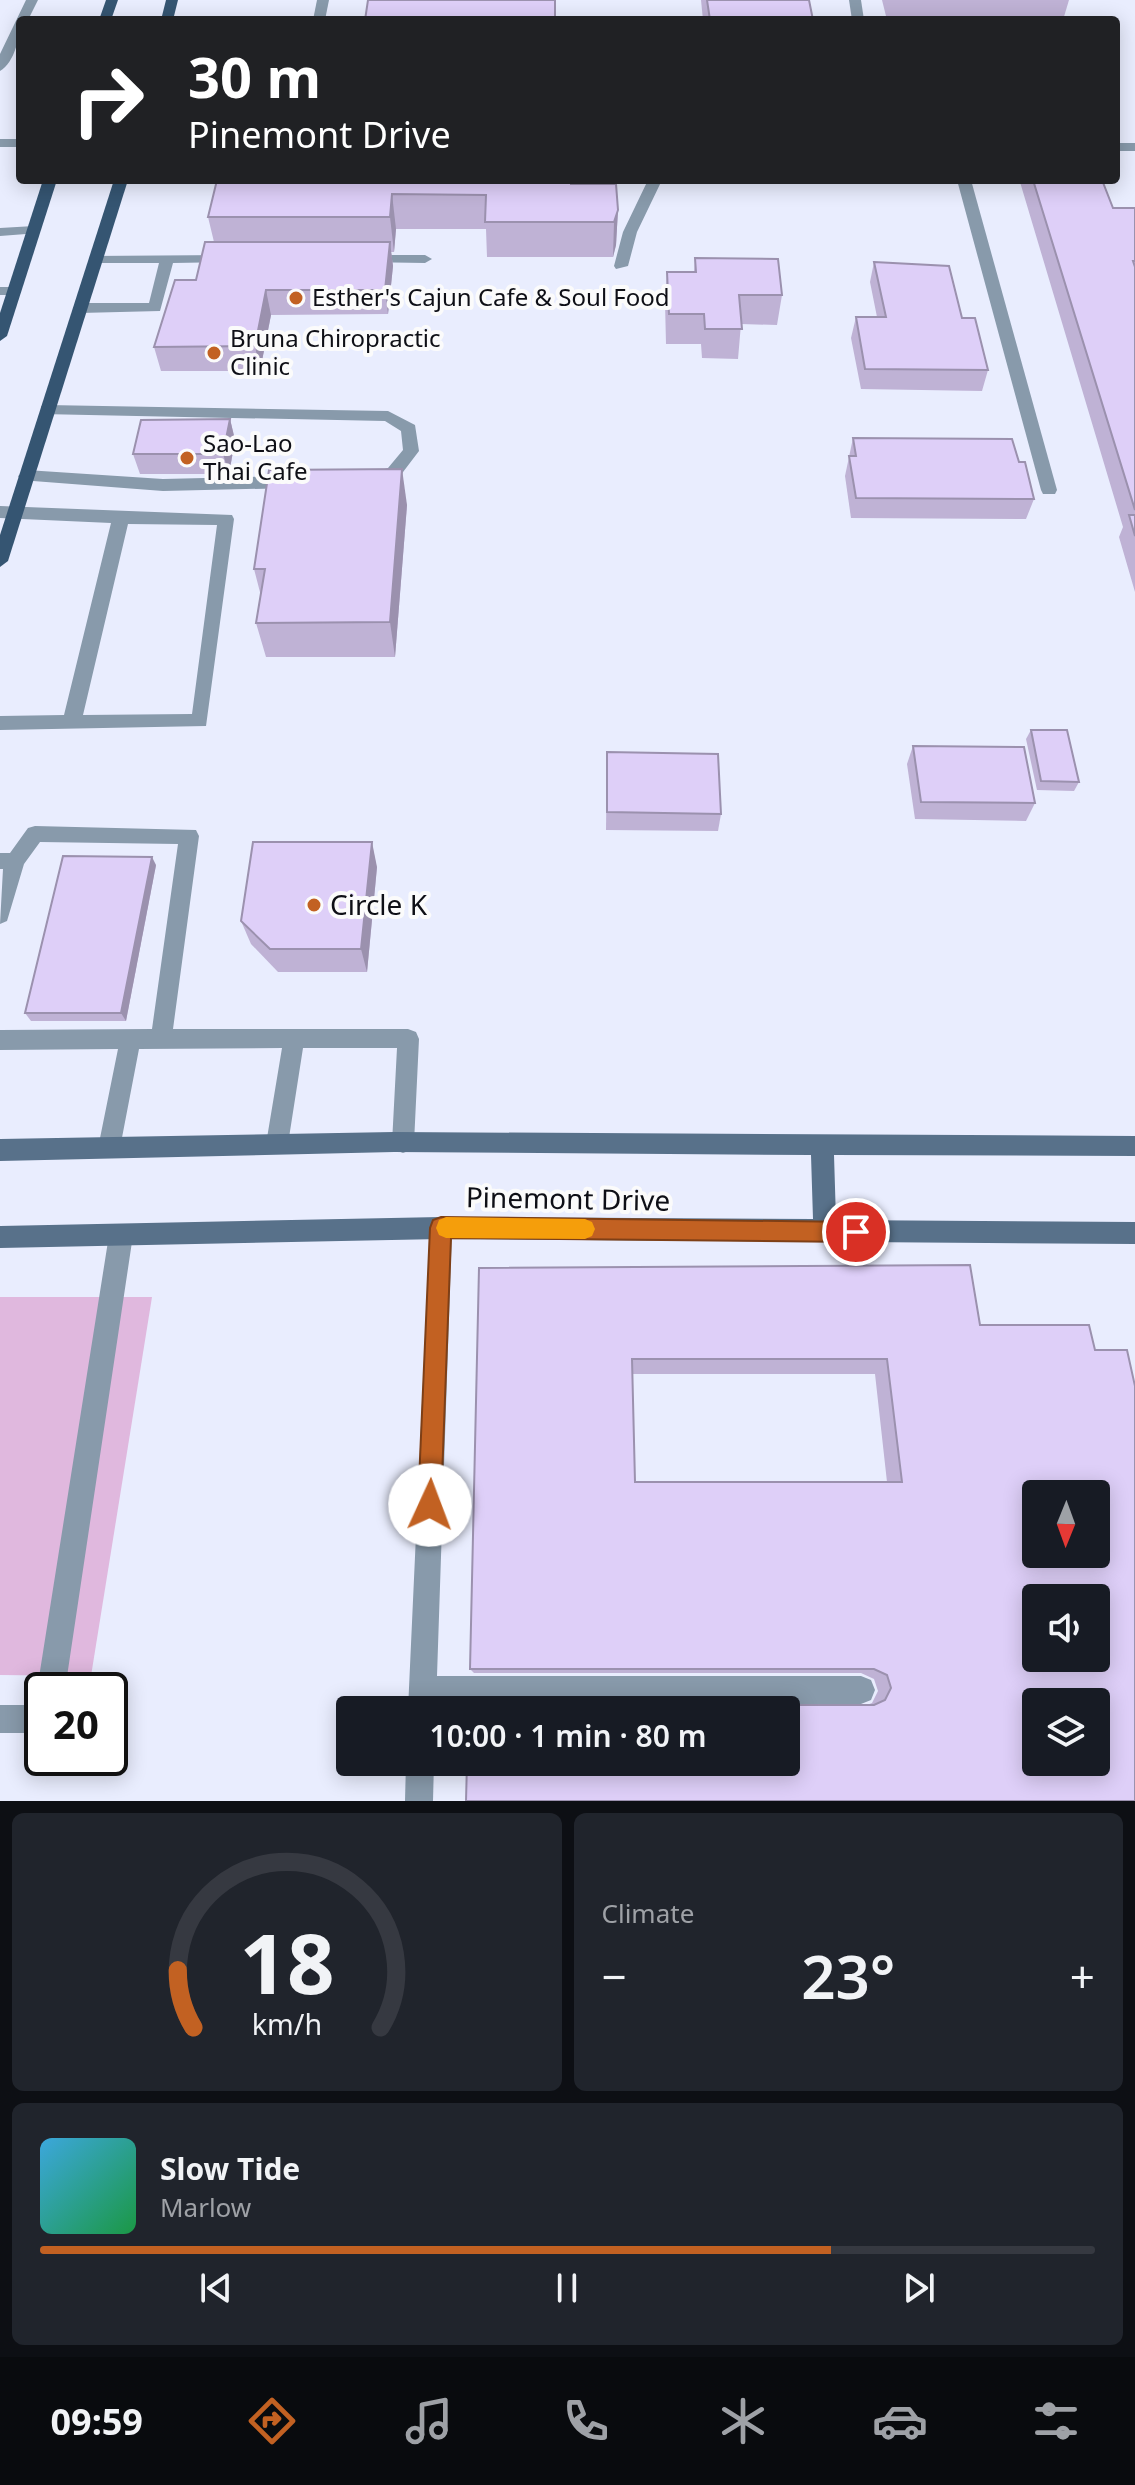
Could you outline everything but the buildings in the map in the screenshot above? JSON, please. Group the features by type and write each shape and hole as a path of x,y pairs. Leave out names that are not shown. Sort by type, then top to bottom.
{"main road":[{"path":"0,336 7,291 34,230 49,184"},
{"path":"0,561 7,512 26,476 120,184"},
{"name":"Pinemont Drive","path":"0,1150 403,1143 1135,1146"},
{"path":"822,1144 825,1232"},
{"name":"Pinemont Drive","path":"0,1237 441,1228 1135,1233"}],"street":[{"path":"0,67 16,33"},
{"path":"621,266 630,232 653,184"},
{"path":"965,184 1049,490"},
{"path":"0,232 34,230"},
{"path":"96,259 243,259"},
{"path":"80,308 155,308 167,259"},
{"path":"349,259 425,259"},
{"path":"47,410 388,416 409,429 411,451 394,472 358,480"},
{"path":"26,476 163,485 316,481"},
{"path":"0,723 200,721 226,519 7,512"},
{"path":"72,722 121,518"},
{"path":"0,915 7,861 35,834 189,836 161,1040"},
{"path":"277,1144 294,1038"},
{"path":"0,1040 408,1039 403,1143"},
{"path":"109,1148 130,1041"},
{"path":"422,1696 441,1228"},
{"path":"54,1672 121,1235"},
{"path":"598,1696 861,1690"},
{"path":"0,1719 24,1719"},
{"path":"419,1801 420,1776"}],"shaded area":[{"path":"0,1297 152,1297 92,1672 0,1675"}],"slow traffic":[{"path":"446,1228 585,1229"}],"place":[{"name":"Esther's Cajun Cafe & Soul Food","path":"296,298"},
{"name":"Bruna Chiropractic Clinic","path":"214,353"},
{"name":"Sao-Lao Thai Cafe","path":"187,458"},
{"name":"Circle K","path":"314,905"}],"route":[{"path":"430,1505 441,1228 856,1232"}]}
